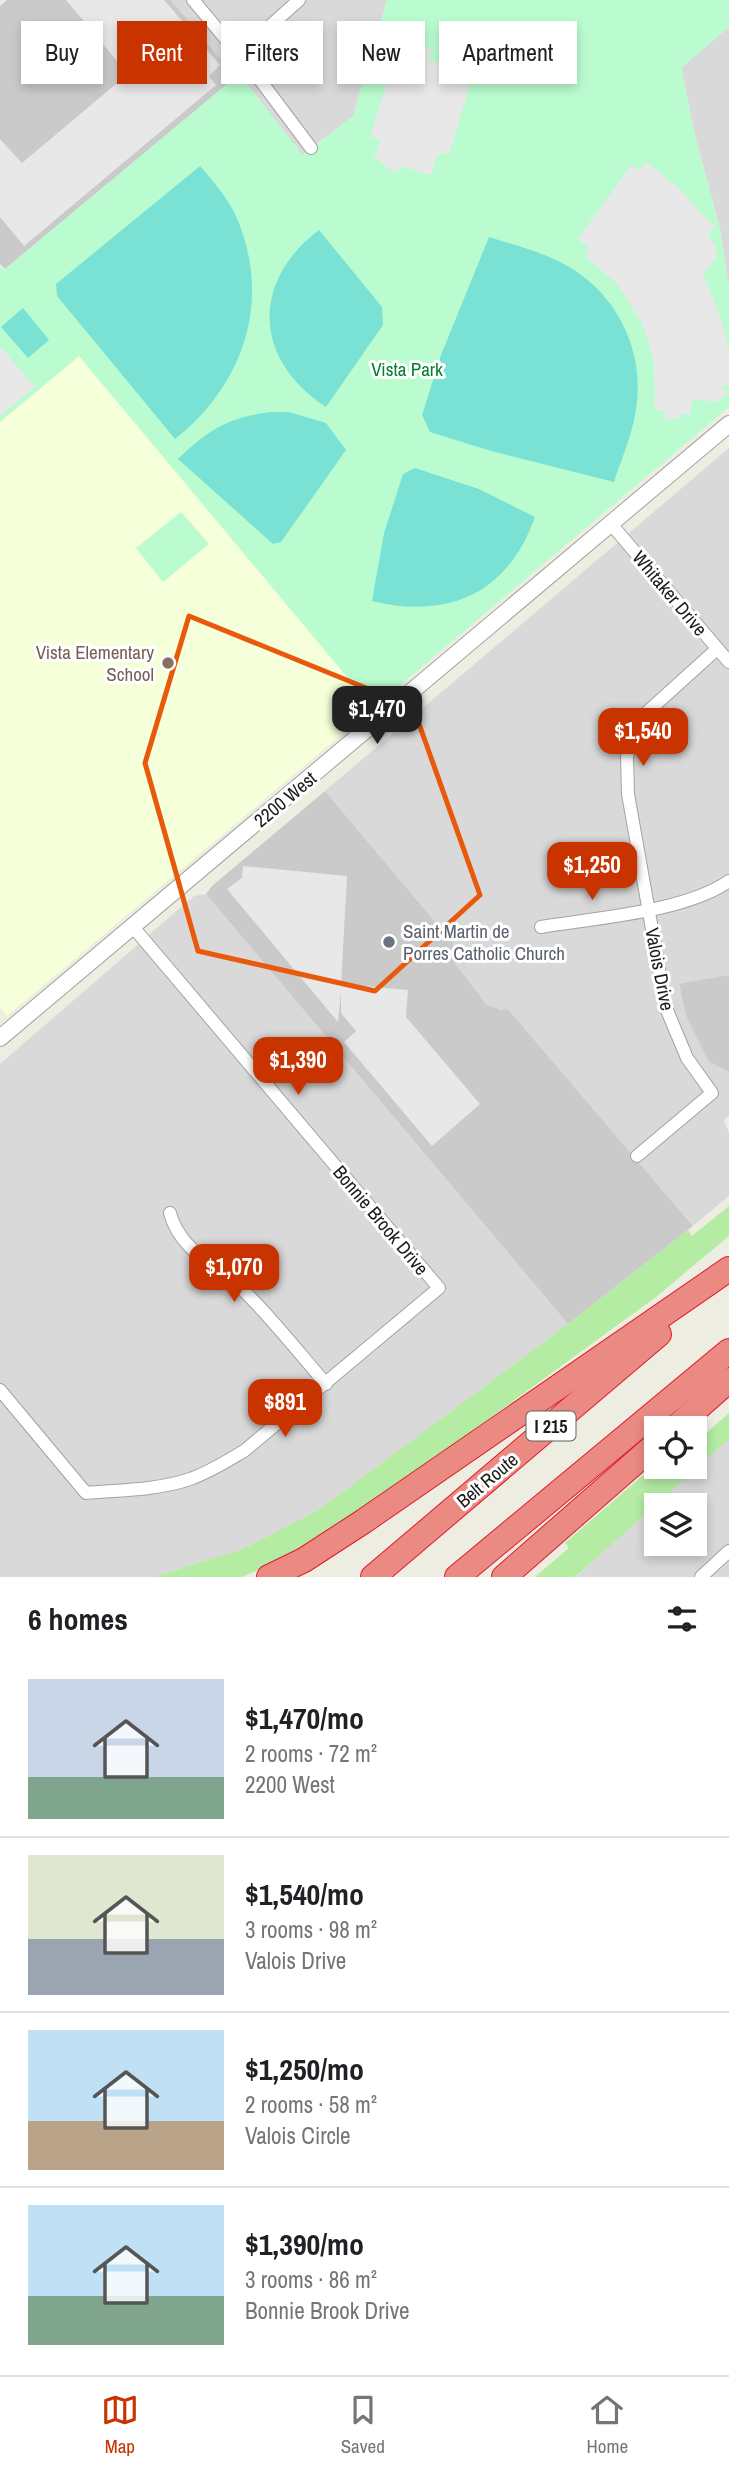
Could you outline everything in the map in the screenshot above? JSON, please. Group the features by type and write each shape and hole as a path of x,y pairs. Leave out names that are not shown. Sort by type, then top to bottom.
{"highway":[{"path":"269,1577 304,1560 364,1521 729,1269"},
{"name":"Belt Route","path":"373,1577 729,1275"},
{"path":"457,1577 729,1351"},
{"path":"688,1416 729,1380"},
{"path":"504,1577 644,1454"}],"street":[{"path":"193,0 221,33"},
{"path":"276,21 299,0"},
{"path":"262,84 311,148"},
{"name":"2200 West","path":"0,1038 729,424"},
{"name":"Whitaker Drive","path":"611,524 729,662"},
{"name":"Valois Drive","path":"637,1156 712,1093 687,1058 674,1032 666,1007 628,794 626,766 630,741 645,713 717,649"},
{"path":"541,927 648,909 703,895 729,881"},
{"name":"Bonnie Brook Drive","path":"0,1390 86,1493 165,1485 190,1479 218,1467 244,1451 439,1288 133,927"},
{"path":"170,1213 177,1233 187,1245 244,1292 326,1384"},
{"path":"701,1577 729,1551"}],"highlighted area":[{"path":"189,616 413,707 480,895 375,991 198,951 145,763"}],"shaded area":[{"path":"7,0 171,0 189,21 117,21 117,84 207,84 207,43 221,59 221,84 228,84 5,269 0,264 0,6"},
{"path":"66,0 164,0 182,21 117,21 117,61 103,44 103,21 84,21"},
{"path":"171,0 387,0 381,21 337,21 337,84 362,84 353,116 302,155 247,84 323,84 323,21 221,21 221,59 207,43 207,21 189,21"},
{"path":"729,27 729,288 720,229 694,131 681,67"},
{"path":"425,47 431,49 429,59 439,63 439,84 470,84 449,155 437,155 431,175 404,167 393,172 373,156 381,140 370,137 386,84 425,84"},
{"path":"207,50 220,65 209,76 216,85 24,246 0,217 0,139 22,163 117,83 207,84"},
{"path":"646,162 674,184 715,227 708,234 716,247 717,257 703,274 726,336 729,355 729,386 719,386 728,392 718,402 693,399 690,415 682,413 680,418 665,420 664,411 654,409 653,358 643,325 617,284 585,256 589,248 578,239 631,165 640,170"},
{"path":"200,166 235,214 246,245 252,276 251,307 246,337 235,366 199,417 175,439 57,296 56,284"},
{"path":"319,230 382,307 383,325 326,407 302,388 285,367 274,344 270,320 272,296 281,273 297,251"},
{"path":"489,237 548,256 577,272 610,304 622,324 631,345 638,391 633,424 614,482 491,451 430,432 422,415 441,355"},
{"path":"23,308 49,340 28,358 1,327"},
{"path":"0,346 35,387 0,416"},
{"name":"Vista Elementary School","path":"79,356 373,708 7,1016 0,1007 0,422"},
{"path":"289,412 326,423 346,450 281,542 273,544 178,459 220,426 243,417"},
{"path":"729,448 729,975 679,985 686,1016 709,1062 729,1072 729,1116 724,1120 729,1133 729,1196 693,1226 507,1008 501,1010 486,1004 455,963 453,943 325,791"},
{"path":"415,468 479,489 535,517 509,565 492,582 472,595 450,603 426,607 372,601 384,533 403,474"},
{"path":"325,791 453,943 455,963 486,1004 501,1010 507,1008 693,1226 568,1324 206,894 212,886"},
{"path":"243,866 347,876 341,984 408,990 406,1017 480,1104 432,1146 344,1042 356,1031 341,1013 341,991 338,1022 227,889 242,878"},
{"path":"206,894 568,1324 320,1509 243,1549 153,1577 0,1577 0,1064 194,896"},
{"path":"729,975 729,1072 709,1062 686,1016 679,984"},
{"path":"729,1436 729,1577 576,1577 644,1513 644,1556 707,1556 707,1493 665,1493 679,1479 707,1479 707,1454"}],"green space":[{"name":"Vista Park","path":"387,0 729,0 729,27 681,68 694,131 720,229 729,288 729,407 373,708 79,356 0,422 0,267 4,270 227,84 247,84 303,155 353,116 362,84 425,84 425,21 381,21"},
{"path":"181,512 209,544 163,582 136,548"},
{"path":"729,1206 729,1236 656,1297 339,1528 242,1577 153,1577 243,1549 320,1509 568,1324 688,1230 692,1236"},
{"path":"729,1413 729,1439 707,1459 707,1432"},
{"path":"644,1474 644,1479 684,1479 669,1493 644,1493 644,1515 575,1577 535,1577 569,1548 565,1543"}],"place":[{"name":"Vista Elementary School","path":"168,663"},
{"name":"Saint Martin de Porres Catholic Church","path":"389,942"}]}
